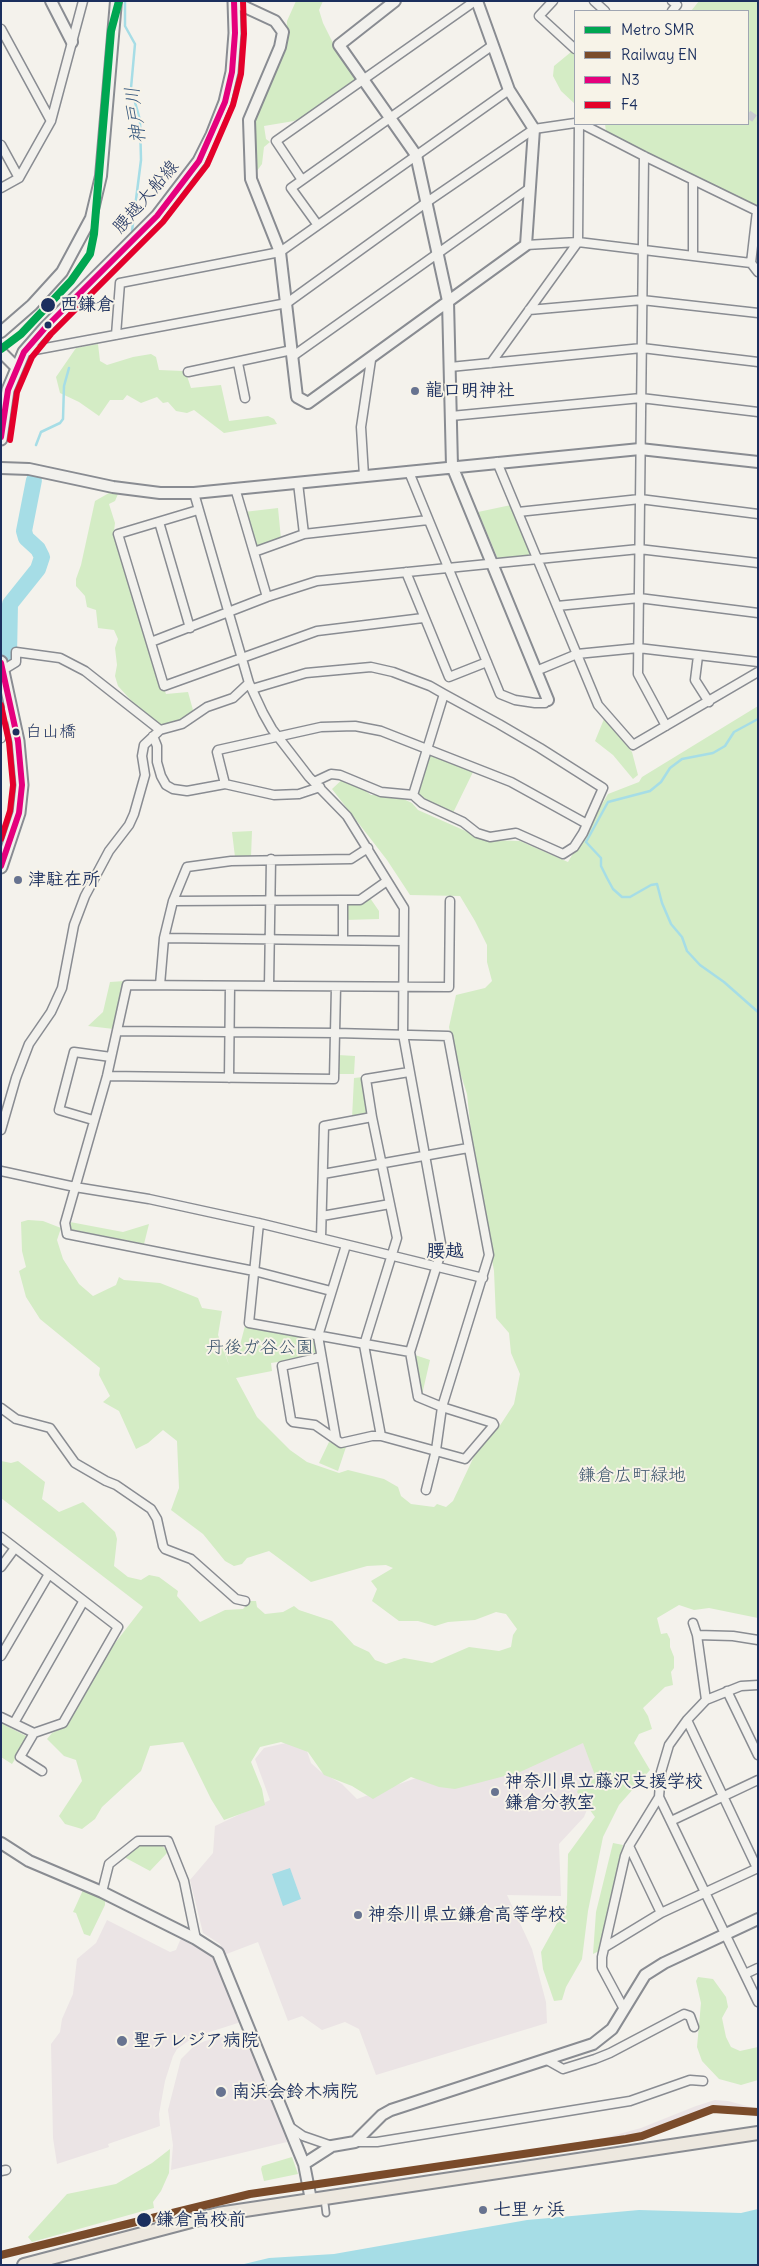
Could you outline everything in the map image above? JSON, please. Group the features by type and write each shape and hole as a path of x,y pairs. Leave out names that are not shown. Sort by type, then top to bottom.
{"highway":[{"path":"24,2265 218,2214 758,2133"}],"main road":[{"name":"腰越大船線","path":"1,437 8,390 16,366 24,352 45,328 157,216 200,161 225,102 232,72 235,33 234,2"},
{"path":"1,867 19,813 22,785 18,741 2,666"}],"street":[{"path":"51,1 72,42"},
{"path":"1,188 19,178 51,121 83,1"},
{"path":"1,332 32,305 62,272 91,218 101,176 116,1"},
{"path":"395,1 339,43 416,155 448,301 452,466 548,700 545,703 534,704 514,700 500,694 409,472"},
{"path":"302,180 276,141 476,1 509,90 534,129 526,245"},
{"path":"553,1 539,16 574,49"},
{"path":"594,1 604,10"},
{"path":"234,2 275,21 284,32 280,47 250,115 248,140 250,179 280,252 297,397 308,403 371,360 448,301 526,245 578,242 751,263"},
{"path":"1,29 51,121"},
{"path":"317,224 291,188 493,45"},
{"path":"116,335 120,283 280,252 509,90"},
{"path":"24,352 287,302 426,202 534,129 574,123"},
{"path":"491,363 578,242 580,125"},
{"path":"582,125 757,211 751,263 758,272"},
{"path":"1,145 19,178"},
{"path":"644,156 638,674 666,726"},
{"path":"693,180 693,256"},
{"path":"188,372 293,353 530,188"},
{"path":"529,310 642,300 758,313"},
{"path":"450,367 642,348 758,362"},
{"path":"1,352 16,366"},
{"path":"364,476 361,428 371,360"},
{"path":"238,363 246,398"},
{"path":"451,416 641,398 758,412"},
{"path":"1,468 28,469 113,487 160,493 194,493 452,466 640,449 758,462"},
{"path":"497,462 598,705 633,745 758,672"},
{"path":"298,483 304,534"},
{"path":"235,488 267,597"},
{"path":"194,493 250,686 263,713 278,737 347,816 404,908 403,1034 442,1249 410,1352 418,1397 442,1407 493,1422 494,1425 465,1459 381,1436 341,1442 315,1425 291,1420 282,1365 321,1357"},
{"path":"518,512 640,500 758,514"},
{"path":"198,510 118,534 164,686 317,631 423,618"},
{"path":"254,552 304,534 428,520"},
{"path":"159,522 190,628"},
{"path":"151,642 267,597 317,581 639,549 758,563"},
{"path":"406,572 423,618 449,677 487,662"},
{"path":"557,606 638,598 758,613 758,608"},
{"path":"536,671 577,654 638,648 758,662"},
{"path":"2,666 16,662 16,652 60,658 85,671 160,730"},
{"path":"698,656 695,680 709,702"},
{"path":"1,1130 16,1078 29,1044 51,1012 62,988 74,925 85,896 109,851 129,825 134,814 145,775 142,750 144,745 153,736 160,730 182,724 207,707 233,698 250,686 306,674 380,667 410,678 444,694 540,748 603,788 583,833 574,847 563,854 516,833 490,837 477,833 463,822 422,803 413,794 381,792 340,775 331,774 318,784 299,794 274,795 225,784 188,791 169,787 161,776 157,762 157,746 153,736"},
{"path":"413,794 444,694"},
{"path":"1,738 4,720 11,706"},
{"path":"225,784 216,752 218,750 322,727 355,726 381,731 511,782 587,824"},
{"path":"160,985 164,938 173,900 187,867 231,861 351,859 368,848"},
{"path":"269,986 271,860"},
{"path":"173,900 360,900 387,881"},
{"path":"343,900 343,940"},
{"path":"330,1291 254,1272 66,1234 65,1223 107,1076 128,985 450,986 450,901"},
{"path":"164,938 403,941"},
{"path":"229,1078 230,986"},
{"path":"107,1076 334,1079 336,987"},
{"path":"118,1031 448,1036 489,1255 442,1407 436,1450 426,1490"},
{"path":"93,1120 59,1110 74,1052 111,1056"},
{"path":"381,1436 364,1345 397,1238 366,1079 409,1072"},
{"path":"321,1238 324,1126 372,1117"},
{"path":"323,1174 468,1148"},
{"path":"1,1171 75,1187 150,1199 259,1223 482,1278"},
{"path":"322,1216 390,1204"},
{"path":"259,1223 249,1323 410,1352"},
{"path":"336,1439 318,1336 330,1291 346,1245"},
{"path":"1,1408 16,1419 50,1428 75,1463 116,1485 151,1509 157,1519 165,1549 191,1559 236,1598 245,1601"},
{"path":"1,1537 83,1602 118,1627 63,1723 34,1733 20,1757 42,1771"},
{"path":"1,1567 15,1548"},
{"path":"1,1656 49,1574"},
{"path":"14,1723 83,1602"},
{"path":"693,1623 697,1635 706,1700"},
{"path":"697,1635 733,1636 758,1640"},
{"path":"624,2008 602,1968 605,1947 629,1846 658,1797 661,1772 669,1745 687,1720 706,1700 741,1686 758,1685"},
{"path":"727,1691 758,1755"},
{"path":"1,1717 34,1733"},
{"path":"605,1947 662,1913 757,1868 687,1720"},
{"path":"671,1821 758,1780"},
{"path":"658,1797 758,2002"},
{"path":"102,1892 109,1864 138,1841 168,1841 184,1880 196,1939"},
{"path":"1,1842 29,1861 102,1892 196,1939 218,1953 304,2164 311,2200"},
{"path":"629,1846 662,1913"},
{"path":"355,2142 382,2114 391,2110 600,2041 612,2029 638,1984 654,1969 758,1919"},
{"path":"745,1974 758,1968"},
{"path":"547,2060 562,2069 610,2054 684,2014 690,2016 694,2027"},
{"path":"304,2164 332,2146 355,2142 377,2142 630,2101 690,2080 703,2081"},
{"path":"290,2127 303,2136 332,2146"},
{"path":"325,2205 326,2213"}],"shaded area":[{"name":"神奈川県立鎌倉高等学校","path":"303,1739 311,1763 321,1772 342,1784 357,1799 419,1777 585,1740 600,1777 584,1817 559,1844 561,1896 507,1895 532,1949 546,2002 547,2023 376,2075 359,2029 345,2022 322,2030 302,2016 288,2021 258,1942 224,1955 220,1944 203,1933 190,1880 213,1853 215,1826 270,1800 255,1759 264,1748"},
{"name":"聖テレジア病院","path":"107,1920 170,1952 176,1950 181,1938 210,1953 215,1960 241,2022 194,2037 177,2049 165,2081 159,2114 160,2126 108,2144 109,2147 57,2164 53,2138 51,2044 60,2032 62,2019 73,1994 77,1959 96,1943"},
{"name":"南浜会鈴木病院","path":"246,2031 260,2064 287,2142 171,2170 173,2145 168,2110 181,2059 194,2046 205,2041"},
{"path":"715,2100 728,2101 758,2109 758,2117 713,2111 650,2137 250,2197 29,2248 1,2258 1,2252 28,2244 248,2191 414,2169 608,2137 641,2128"}],"green space":[{"path":"296,1 323,1 319,10 323,23 335,47 358,79 357,83 319,109 294,121 264,126 266,139 270,142 264,147 262,164 254,175 252,120 286,50 287,21"},
{"path":"699,1 758,1 758,206 644,154 606,132 605,125 749,125 749,10 692,10"},
{"path":"571,52 574,54 574,103 561,91 553,76 554,66"},
{"path":"98,344 100,361 107,365 151,354 156,357 159,370 183,371 191,388 221,385 229,421 268,416 274,419 277,424 224,433 194,410 187,413 176,411 168,402 163,403 157,397 141,403 127,395 123,400 110,400 99,416 79,402 60,393 56,377 76,348"},
{"path":"109,493 118,494 115,501 109,504 115,523 114,531 149,646 166,694 188,692 193,710 177,728 157,729 118,686 115,676 117,665 115,648 118,639 114,630 98,628 96,610 87,607 85,596 76,586 76,579 81,565 95,501"},
{"path":"511,505 531,552 528,556 498,559 478,512"},
{"path":"278,508 281,539 256,547 244,512"},
{"path":"758,706 758,1618 709,1608 694,1610 679,1605 657,1618 661,1634 667,1633 670,1639 670,1647 674,1657 674,1668 671,1672 673,1685 665,1687 643,1708 652,1729 639,1734 634,1743 650,1770 619,1805 603,1837 588,1911 582,1959 566,1987 562,2000 554,2001 543,1969 541,1952 567,1905 568,1854 595,1817 577,1792 581,1784 596,1778 583,1743 520,1772 455,1789 439,1787 411,1777 373,1799 352,1786 324,1775 308,1752 281,1742 260,1747 251,1762 262,1789 265,1805 224,1820 211,1799 183,1742 150,1746 141,1771 102,1807 95,1819 82,1829 65,1824 59,1816 82,1781 76,1760 64,1756 47,1739 52,1733 67,1726 112,1647 143,1607 1,1498 1,1461 11,1463 18,1461 45,1482 42,1499 59,1512 83,1502 115,1532 117,1539 114,1566 128,1577 141,1580 149,1575 159,1577 178,1591 177,1596 200,1622 225,1610 243,1609 250,1601 256,1601 257,1607 265,1614 283,1612 294,1606 299,1610 332,1621 354,1645 369,1652 375,1660 386,1664 404,1658 432,1663 469,1647 499,1651 511,1647 513,1635 517,1629 506,1614 496,1612 475,1620 448,1622 435,1626 418,1621 399,1621 372,1601 377,1589 371,1581 393,1568 386,1565 367,1566 311,1582 269,1551 247,1558 242,1564 234,1566 225,1561 203,1534 171,1510 179,1488 177,1441 163,1430 148,1443 136,1449 119,1411 103,1402 110,1396 99,1375 100,1368 40,1319 26,1297 19,1271 26,1267 22,1251 21,1222 28,1220 43,1221 61,1228 57,1240 63,1259 79,1284 93,1296 116,1285 119,1277 124,1280 160,1283 198,1298 202,1308 222,1311 218,1335 229,1365 223,1346 240,1345 245,1326 312,1338 316,1342 316,1356 271,1363 272,1371 236,1378 257,1417 290,1450 307,1462 339,1473 348,1470 384,1479 398,1487 401,1496 411,1504 434,1507 437,1504 446,1507 453,1501 477,1450 499,1427 514,1404 520,1374 511,1353 509,1333 496,1318 494,1271 473,1151 467,1094 454,1053 449,1027 456,995 485,988 492,981 487,962 487,945 460,896 410,895 387,860 332,789 346,776 371,795 397,796 412,803 418,810 486,840 520,841 568,862 608,794 639,782 642,777"},
{"path":"604,719 632,752 638,775 633,779 613,755 595,741"},
{"path":"431,755 473,772 453,813 437,808 419,797 417,792 428,757"},
{"path":"252,831 251,857 235,857 232,832"},
{"path":"370,898 379,911 379,919 345,920 345,907 349,903 362,903"},
{"path":"125,981 114,1029 88,1026 103,1012 110,982"},
{"path":"338,1055 355,1056 354,1074 337,1074"},
{"path":"363,1077 368,1112 366,1115 352,1118 354,1078"},
{"path":"70,1222 123,1232 149,1224 144,1244 69,1229"},
{"path":"415,1355 430,1360 422,1395"},
{"path":"329,1442 346,1447 338,1471 319,1463"},
{"path":"1,1723 26,1736 27,1740 12,1764 1,1757"},
{"path":"140,1843 161,1845 167,1850 167,1853 150,1871 124,1857"},
{"path":"613,1843 623,1845 599,1951 593,1954 596,1912"},
{"path":"83,1890 105,1901 105,1905 90,1936 84,1934 76,1913 73,1912"},
{"path":"698,1977 713,1979 726,1997 728,2007 722,2018 726,2037 731,2047 740,2051 758,2047 758,2080 741,2085 719,2079 702,2061 697,2047 701,2003 696,1981"},
{"path":"170,2149 169,2173 161,2191 153,2202 154,2208 32,2242 28,2237 67,2194 116,2184 152,2163"},
{"path":"292,2157 298,2174 264,2181 262,2166"}],"water":[{"path":"290,1868 301,1899 283,1906 272,1874"},
{"path":"758,2209 758,2265 240,2265 269,2258 334,2254 527,2220 639,2210 741,2213"}],"waterway":[{"name":"神戸川","path":"125,1 125,26 135,44 131,88 140,120 141,160 132,231"},
{"name":"神戸川","path":"36,445 41,432 60,423 63,419 64,386 69,368"},
{"name":"神戸川","path":"9,655 10,604 38,569 42,557 38,549 26,538 24,531 34,480"},
{"path":"758,719 734,732 725,746 713,753 682,759 670,768 661,782 650,791 608,802 586,842 601,858 601,866 607,878 613,889 622,897 630,897 651,885 657,884 662,903 671,924 682,937 687,951 700,965 724,982 758,1012"}],"tunnel":[{"path":"749,115 758,121"}],"metro line":[{"name":"SMR","path":"1,349 21,334 71,281 90,254 94,234 111,31 119,1"}],"rail line":[{"name":"EN","path":"1,2255 250,2194 626,2139 642,2136 713,2109 758,2112"}],"transit line":[{"name":"N3","path":"1,437 8,390 24,352 45,328 157,216 199,161 225,102 232,72 235,33 234,1"},
{"name":"F4","path":"10,440 17,392 32,357 51,334 163,222 207,165 233,105 241,74 244,34 243,1"},
{"name":"N3","path":"1,663 18,741 22,785 19,813 1,866"},
{"name":"F4","path":"1,705 9,742 13,785 10,811 1,839"}],"place":[{"name":"西鎌倉","path":"48,305"},
{"name":"龍口明神社","path":"415,391"},
{"name":"白山橋","path":"16,732"},
{"name":"津駐在所","path":"18,880"},
{"name":"神奈川県立藤沢支援学校 鎌倉分教室","path":"495,1792"},
{"name":"神奈川県立鎌倉高等学校","path":"358,1915"},
{"name":"聖テレジア病院","path":"122,2041"},
{"name":"南浜会鈴木病院","path":"221,2092"},
{"name":"七里ヶ浜","path":"483,2210"},
{"name":"鎌倉高校前","path":"144,2220"}],"district":[{"name":"腰越","path":"445,1252"}],"park label":[{"name":"丹後ガ谷公園","path":"260,1348"},
{"name":"鎌倉広町緑地","path":"632,1476"}]}
